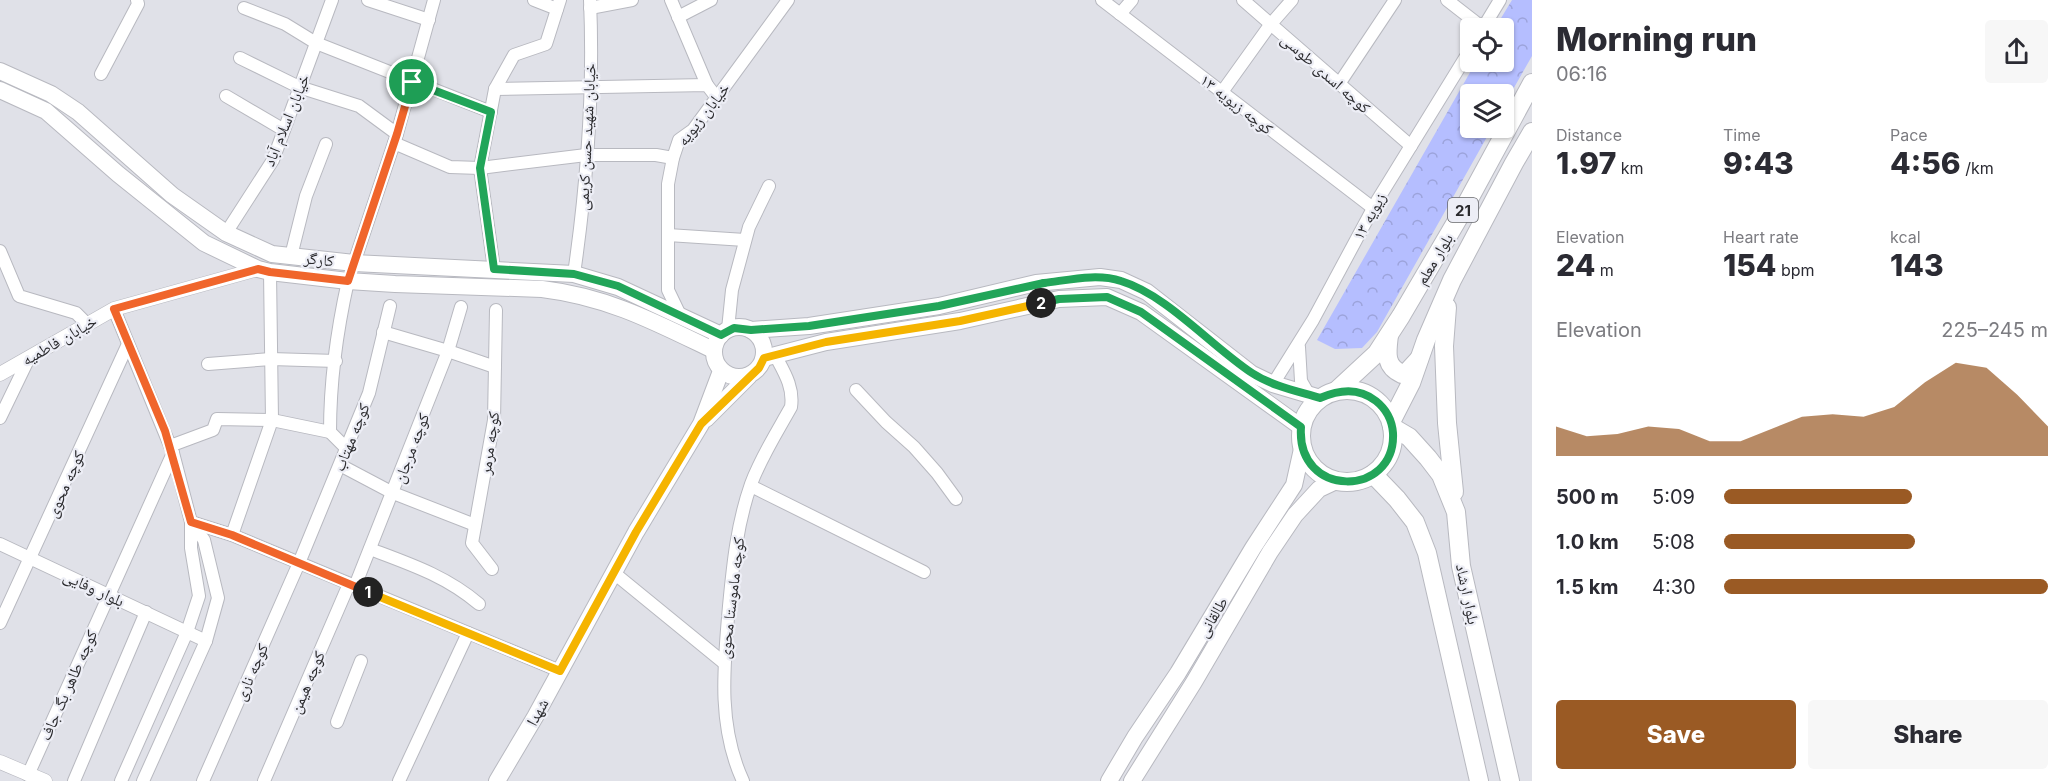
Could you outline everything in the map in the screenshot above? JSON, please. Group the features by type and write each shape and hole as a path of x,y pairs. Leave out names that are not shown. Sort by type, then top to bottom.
{"main road":[{"name":"کارگر","path":"0,71 51,94 78,112 172,195 226,233 272,254 354,263 574,274 618,286 680,315 724,332"},
{"name":"بلوار معلم","path":"1321,395 1377,353 1462,212 1532,83"},
{"name":"کارگر","path":"0,90 46,111 118,174 204,243 264,271 348,281 542,289 573,293 625,309 714,350"},
{"name":"بلوار معلم","path":"1392,424 1452,280 1532,132"},
{"path":"348,281 354,263"},
{"path":"749,376 738,378 721,371 715,362 715,344 724,332 740,327 751,330 809,326 939,306 1036,284 1100,277 1120,280 1147,292 1252,374 1273,384 1321,395 1353,390 1369,396 1383,407 1392,424 1393,441 1390,454 1373,474 1355,482 1336,482 1321,475 1309,464 1302,449 1301,427 1308,411 1321,395"},
{"path":"1452,280 1445,317 1444,346 1456,512"},
{"path":"701,424 769,356 826,342 960,321 1059,299 1107,297 1141,312 1301,427"},
{"path":"751,330 761,339 769,356"},
{"path":"1389,334 1387,354 1389,364 1395,370 1402,374 1407,372 1420,357"},
{"path":"701,424 721,371"},
{"name":"شهدا","path":"497,781 636,532 701,424"},
{"name":"بلوار ارشاد","path":"1392,424 1409,437 1441,475 1456,512 1461,566 1510,781"},
{"name":"طالقانی","path":"1109,781 1294,485 1302,449"},
{"name":"بلوار ارشاد","path":"1373,474 1415,522 1427,553 1479,781"},
{"name":"طالقانی","path":"1132,781 1270,552 1295,515 1319,489 1336,482"},
{"path":"1432,575 1461,566"},
{"path":"1202,633 1217,643"}],"street":[{"path":"101,74 134,13 138,0"},
{"name":"خیابان اسلام آباد","path":"226,233 273,160 332,0"},
{"path":"368,0 429,20"},
{"path":"354,263 396,139 434,0"},
{"path":"494,269 480,168 495,89 514,55 546,44 558,4 534,0"},
{"path":"590,4 632,0"},
{"path":"670,0 707,85 717,98"},
{"path":"678,17 711,0"},
{"name":"خیابان زیویه","path":"680,315 668,290 668,184 673,158 679,141 693,130 789,0"},
{"name":"کوچه زیویه ۱۳","path":"1102,0 1373,208"},
{"path":"1120,14 1132,0"},
{"name":"کوچه اسدی طوسی","path":"1243,0 1411,146"},
{"path":"1222,92 1270,25 1292,0"},
{"path":"1339,84 1395,0"},
{"path":"1447,0 1470,18"},
{"path":"1489,18 1500,0"},
{"name":"خیابان شهید حسن کریمی","path":"574,274 591,88 590,4"},
{"path":"243,8 285,24 316,43 491,112"},
{"path":"240,58 299,87 359,106 396,139 450,167 480,168 586,155 656,155 673,158"},
{"name":"زیویه ۱۳","path":"1273,384 1299,344 1373,208 1460,66"},
{"path":"495,89 707,85"},
{"path":"226,96 284,130"},
{"path":"291,256 306,196 326,144"},
{"path":"724,332 732,290 749,227 769,186"},
{"path":"668,235 745,240"},
{"path":"0,251 19,296 76,312 87,324"},
{"path":"232,535 272,420 271,359 264,271"},
{"name":"خیابان فاطمیه","path":"0,374 114,309 264,271"},
{"path":"330,432 330,408 348,281"},
{"name":"کوچه مهتاب","path":"298,563 369,393 390,306"},
{"name":"کوچه مرجان","path":"352,585 393,493 448,351 461,307"},
{"path":"114,309 171,449 191,522 191,548 199,596 187,632 121,781"},
{"name":"کوچه مرمر","path":"492,569 472,543 494,420 496,310"},
{"path":"383,332 495,367"},
{"name":"کوچه محوی","path":"0,623 128,344"},
{"path":"1299,344 1301,381 1321,395"},
{"name":"کوچه ماموستا محوی","path":"743,781 734,762 726,721 723,662 735,547 751,486 758,468 791,407 793,396 791,388 769,356"},
{"path":"0,418 29,358"},
{"path":"208,364 271,359 336,361"},
{"path":"856,390 914,447 956,499"},
{"path":"171,449 213,430 218,419 272,420 330,432 346,448"},
{"name":"کوچه طاهر بگ جاف","path":"28,775 171,449"},
{"path":"340,465 393,493 475,525"},
{"path":"751,486 924,572"},
{"path":"191,522 232,535 560,671"},
{"path":"143,781 206,641 218,598 204,540 191,522"},
{"name":"بلوار وفایی","path":"0,544 206,641"},
{"path":"370,549 426,570 460,588 479,604"},
{"name":"کوچه ناری","path":"203,781 298,563"},
{"path":"614,573 723,662"},
{"name":"کوچه هیمن","path":"264,781 352,585"},
{"path":"74,781 146,612"},
{"path":"399,781 468,633"},
{"path":"337,722 362,661"},
{"path":"0,762 45,781"}],"green space":[{"path":"1512,0 1532,0 1532,56 1514,88 1514,84 1463,84 1470,72 1514,72 1514,18 1501,18"},
{"path":"1460,90 1460,138 1486,138 1377,332 1362,348 1335,349 1317,340"}],"route":[{"path":"412,82 491,112 480,168 494,269 574,274 618,286 721,335 728,329 740,327 751,330 809,326 939,306 1036,284 1100,277 1120,280 1147,292 1252,374 1273,384 1320,398 1336,391 1353,390 1369,396 1383,407 1391,422 1393,441 1390,454 1373,474 1355,482 1336,482 1321,475 1309,464 1302,449 1301,427 1141,312 1107,297 1059,299 960,321 826,342 775,355 764,358 755,373 749,376 701,424 636,532 560,671 232,535 191,522 173,453 114,309 258,269 348,281 412,82"}]}
